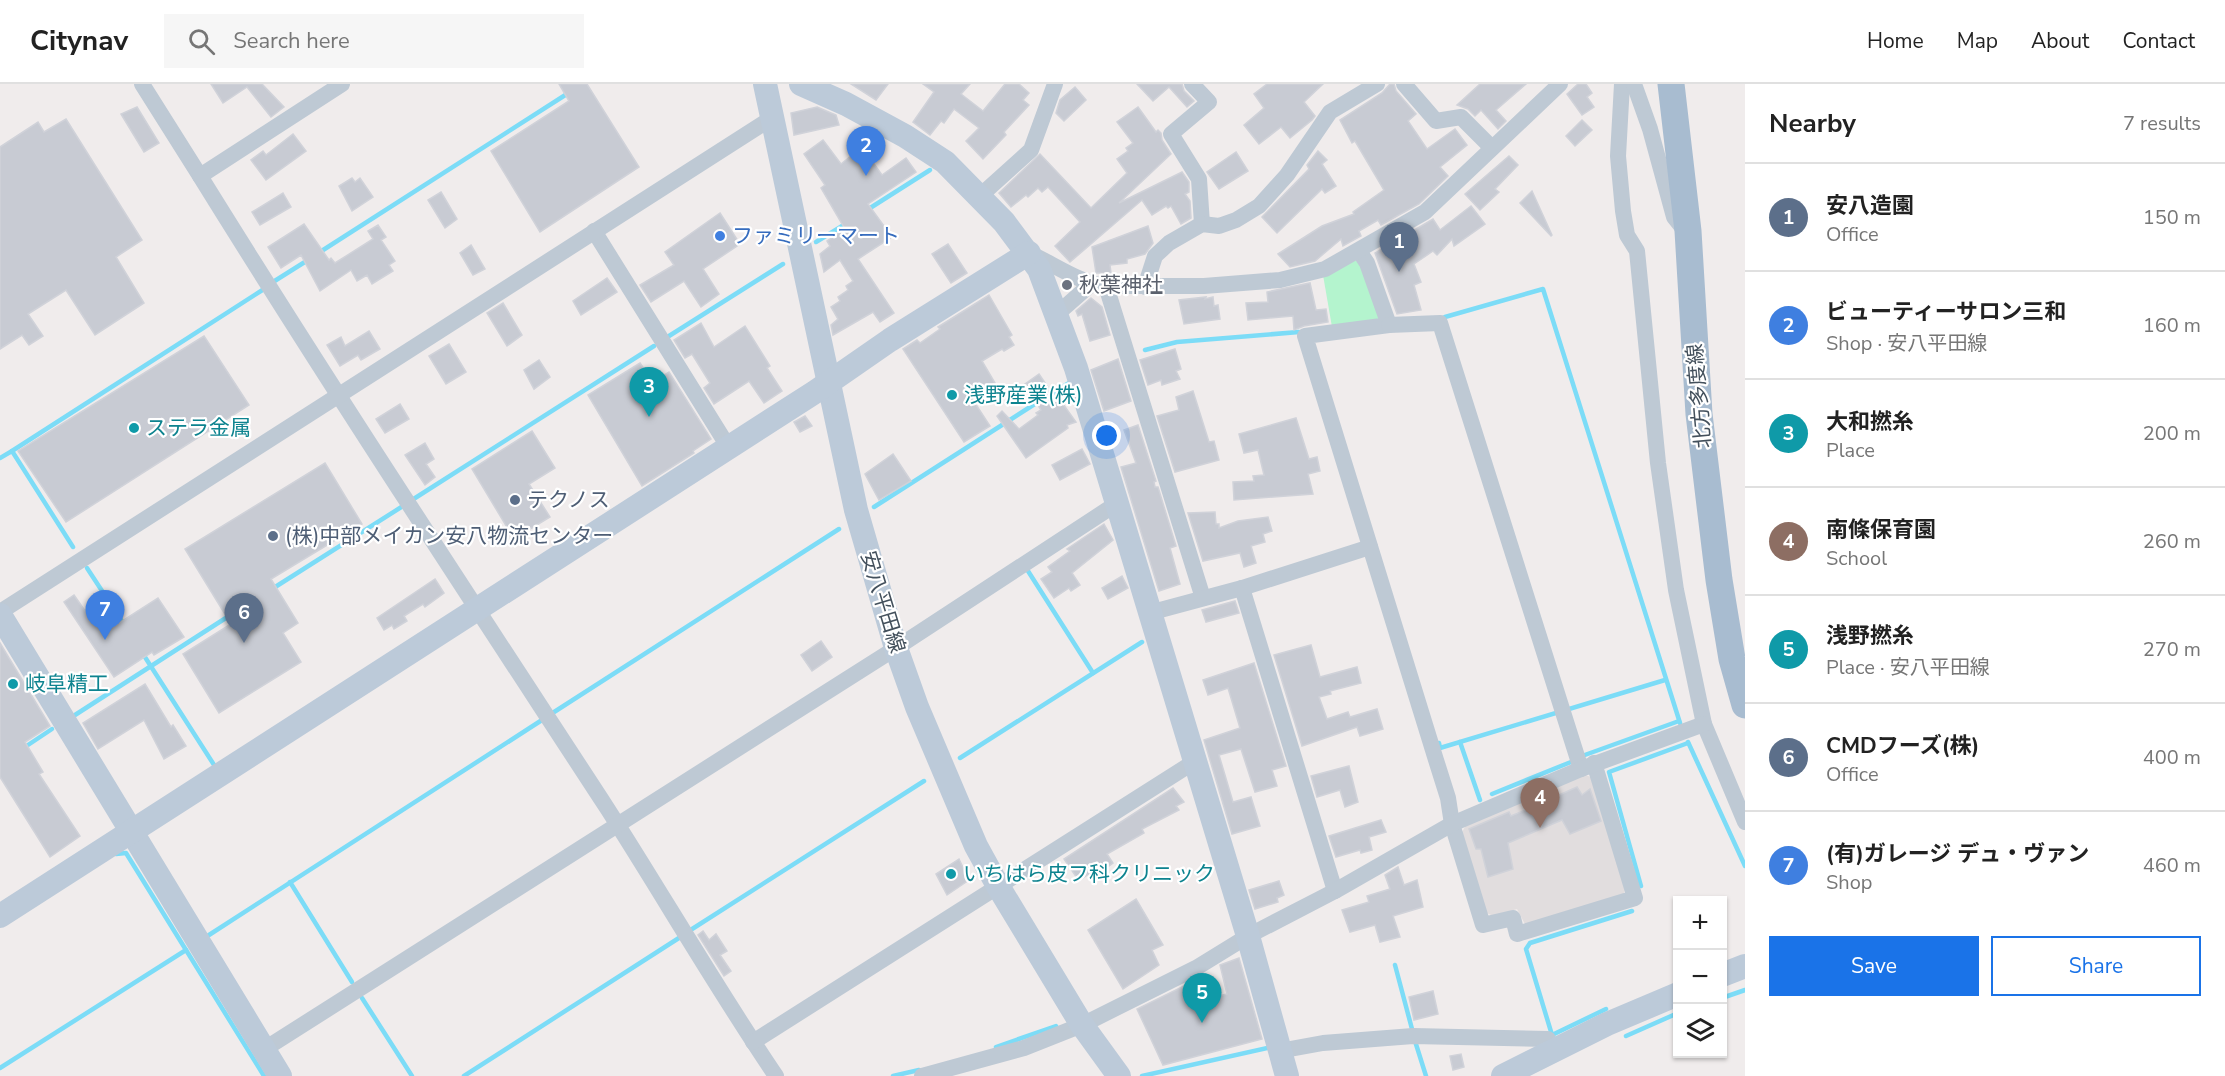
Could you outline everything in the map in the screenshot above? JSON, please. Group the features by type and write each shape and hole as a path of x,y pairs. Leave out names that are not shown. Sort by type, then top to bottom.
{"main road":[{"name":"北方多度線","path":"1671,84 1688,231 1699,414 1719,580 1732,659 1745,705"}],"street":[{"path":"142,84 338,394 618,825 776,1076"},
{"path":"200,176 342,84"},
{"name":"安八平田線","path":"765,84 856,510 896,648 917,706 972,836 998,886 1082,1025 1119,1076"},
{"path":"801,84 846,104 919,144 945,162 980,195 1004,222 1039,269 1076,368 1248,936 1287,1076"},
{"path":"980,195 1031,150 1055,84"},
{"path":"1192,84 1209,102 1171,134 1199,178 1202,224"},
{"path":"1145,287 1155,256 1169,243 1202,224 1219,226 1236,220 1259,206 1287,175 1330,112 1377,84"},
{"path":"1404,84 1436,121 1461,117 1492,148"},
{"path":"1029,253 1098,285 1204,286 1280,280 1325,269 1425,212 1560,84"},
{"path":"1622,84 1618,156 1623,211 1627,235 1637,251 1658,463 1676,590 1704,724 1745,822"},
{"path":"1634,84 1650,129 1674,217 1680,226 1688,231"},
{"path":"280,1076 0,614 338,394 772,118"},
{"path":"594,231 729,448"},
{"path":"1359,251 1367,263 1389,325"},
{"path":"0,916 828,384 890,340 1029,253"},
{"path":"1057,314 1098,285"},
{"path":"1098,285 1203,598"},
{"path":"1440,323 1588,766 1635,898 1517,934 1513,918 1484,925 1452,824 1442,779 1370,547 1305,336 1389,325 1440,323"},
{"path":"263,1050 896,648 1116,504"},
{"path":"1149,613 1242,588 1370,547"},
{"path":"1242,588 1335,891"},
{"path":"922,1076 1024,1048 1082,1025 1196,968 1248,936 1335,891 1452,824 1588,766 1704,724"},
{"path":"753,1042 1194,762"},
{"path":"1727,973 1745,966"},
{"path":"1503,1076 1588,1032 1673,996"},
{"path":"1280,1051 1323,1043 1413,1036 1548,1039"}],"shaded area":[{"path":"1583,774 1593,778 1626,889 1621,898 1526,926 1517,909 1493,916 1485,912 1461,834 1466,825"}],"green space":[{"path":"1353,259 1361,264 1381,317 1376,321 1332,327 1323,275"}],"building":[{"path":"211,84 262,84 284,107 271,117 247,87 223,103"},
{"path":"559,84 587,84 639,167 540,232 491,151 569,101"},
{"path":"851,84 888,84 876,100"},
{"path":"923,84 970,84 961,94 983,111 1005,84 1019,84 1029,93 1023,100 1029,105 1004,132 1006,135 983,159 966,141 979,128 954,109 944,123 941,121 930,135 913,122 934,92"},
{"path":"1137,84 1182,84 1184,91 1194,101 1187,107 1169,87 1153,101"},
{"path":"1267,84 1323,84 1304,102 1315,116 1312,120 1290,138 1281,127 1259,144 1244,125 1264,108 1254,94"},
{"path":"1390,84 1394,84 1396,91 1416,114 1408,121 1427,149 1455,129 1467,145 1440,167 1448,176 1419,204 1381,225 1378,220 1359,231 1361,236 1343,246 1341,239 1315,261 1290,267 1278,254 1322,226 1354,214 1353,212 1384,190 1355,141 1352,143 1340,120 1382,93"},
{"path":"1480,84 1526,84 1496,110 1506,121 1498,129 1481,110 1475,116 1468,109 1457,105"},
{"path":"1578,84 1586,84 1592,93 1587,97 1594,107 1582,115 1567,94"},
{"path":"1075,87 1086,100 1064,121 1056,113 1060,100"},
{"path":"137,107 159,143 144,152 121,114"},
{"path":"817,107 836,115 839,125 794,135 791,113"},
{"path":"1138,107 1156,132 1158,130 1161,133 1162,140 1171,154 1119,203 1182,172 1189,182 1189,192 1185,194 1190,201 1191,218 1181,224 1171,206 1168,208 1166,206 1152,215 1142,200 1070,262 1055,246 1080,222 1048,187 1042,192 1038,188 1011,207 999,193 1040,154 1091,208 1127,173 1117,159 1128,151 1126,148 1133,143 1117,122"},
{"path":"66,119 142,240 116,257 144,303 95,335 66,290 28,314 43,336 29,345 22,335 0,349 0,147 38,122 44,132"},
{"path":"1582,120 1592,130 1575,146 1566,136"},
{"path":"293,134 306,151 266,180 251,160 263,151 266,155"},
{"path":"823,140 841,164 862,147 882,175 906,158 916,172 868,204 892,237 858,259 894,313 880,322 873,312 833,335 831,325 838,319 831,307 840,301 838,297 848,290 846,286 853,281 840,260 824,272 820,254 830,246 827,241 845,229 821,188 825,185 804,154"},
{"path":"1318,151 1327,160 1322,164 1336,186 1325,193 1322,189 1277,233 1262,217 1309,169 1307,165"},
{"path":"1236,152 1248,171 1219,189 1207,172"},
{"path":"1509,156 1518,165 1495,189 1499,192 1480,210 1465,194"},
{"path":"352,178 355,182 360,178 373,197 352,211 339,186"},
{"path":"1532,191 1552,235 1551,236 1520,203"},
{"path":"441,192 457,219 445,228 428,200"},
{"path":"283,193 291,207 260,225 252,212"},
{"path":"1471,206 1485,224 1454,246 1452,239 1437,255 1433,251 1414,264 1421,282 1414,285 1421,310 1397,314 1375,253 1433,219 1440,230"},
{"path":"720,213 740,244 703,269 719,294 701,307 684,281 651,302 640,285 674,265 665,252"},
{"path":"304,224 329,260 331,258 335,263 373,239 368,231 378,225 386,237 381,240 395,261 389,265 393,271 372,284 367,275 357,281 351,270 320,291 301,255 281,268 268,247"},
{"path":"1148,226 1153,243 1145,254 1127,259 1127,263 1110,265 1111,273 1096,273 1092,247"},
{"path":"948,244 967,273 951,283 932,254"},
{"path":"471,245 485,269 473,275 460,253"},
{"path":"607,278 617,292 581,315 573,301"},
{"path":"1310,283 1316,310 1326,309 1328,322 1294,330 1293,316 1248,320 1246,303 1268,302 1267,292"},
{"path":"989,295 1012,335 1009,337 1014,345 982,361 995,383 971,397 990,426 964,442 903,349 917,340 920,343 940,329 938,327"},
{"path":"1206,297 1205,299 1213,297 1214,306 1218,305 1220,319 1184,324 1179,300"},
{"path":"1091,298 1102,307 1110,335 1090,341 1082,314 1078,316 1076,311"},
{"path":"503,303 522,335 507,346 487,313"},
{"path":"701,323 714,347 745,326 770,366 767,368 782,391 764,403 749,381 714,404 704,388 710,383 692,354 685,358 674,340"},
{"path":"369,331 380,349 361,360 358,355 340,366 327,345 341,337 345,346"},
{"name":"ステラ金属","path":"204,336 249,405 66,522 18,451"},
{"path":"449,344 466,372 446,384 429,356"},
{"path":"1175,349 1181,369 1176,371 1180,379 1162,385 1161,380 1148,385 1140,360"},
{"path":"1118,359 1131,401 1104,411 1091,370"},
{"path":"539,360 550,377 534,389 524,370"},
{"path":"640,363 653,382 669,372 711,439 693,451 694,453 642,486 588,395"},
{"path":"1039,374 1076,422 1067,425 1068,428 1026,458 997,416 1002,411 1019,429 1038,415 1036,413 1041,410 1025,384"},
{"path":"1193,391 1209,442 1214,441 1219,460 1175,472 1157,416 1179,410 1176,397"},
{"path":"400,404 409,419 385,433 376,419"},
{"path":"805,416 812,426 800,432 794,422"},
{"path":"1296,418 1309,459 1317,457 1320,471 1308,474 1313,494 1234,500 1233,482 1254,481 1253,476 1264,475 1258,450 1244,453 1239,434"},
{"path":"1138,425 1156,481 1154,482 1155,487 1158,487 1176,546 1170,548 1180,584 1159,591 1121,467 1136,463 1124,430"},
{"name":"テクノス","path":"532,431 555,468 529,484 550,517 514,539 472,469"},
{"path":"425,443 434,459 426,464 435,477 425,485 405,455"},
{"path":"1082,449 1090,464 1060,480 1052,465"},
{"path":"893,454 911,481 879,500 865,474"},
{"path":"325,463 362,524 271,579 298,623 283,633 301,662 219,713 183,654 231,624 185,549"},
{"path":"1215,512 1216,524 1219,524 1219,528 1238,521 1268,517 1272,531 1263,534 1265,542 1251,546 1256,563 1244,567 1240,553 1203,561 1188,513"},
{"path":"1104,524 1113,540 1072,573 1080,585 1071,591 1069,588 1054,598 1041,579 1052,572 1048,567 1070,551 1067,549"},
{"path":"1122,576 1128,588 1108,599 1102,588"},
{"path":"435,579 444,593 425,607 423,604 404,616 407,621 394,629 392,625 384,630 377,618"},
{"path":"74,595 90,618 103,612 113,627 158,598 184,637 154,655 152,652 114,677 64,602"},
{"path":"1235,601 1239,613 1206,622 1202,610"},
{"path":"821,641 832,657 812,671 801,655"},
{"path":"0,643 50,726 25,742 43,772 39,774 80,836 50,857 0,777"},
{"path":"1311,645 1320,677 1357,667 1361,683 1330,691 1331,694 1319,697 1327,719 1348,712 1350,717 1377,709 1383,729 1360,736 1357,727 1302,746 1274,655"},
{"path":"1254,663 1286,766 1272,770 1277,786 1255,792 1241,749 1219,755 1233,802 1251,797 1260,826 1232,834 1204,740 1240,728 1228,688 1208,695 1203,680"},
{"path":"145,684 171,727 173,725 186,746 164,759 144,720 98,749 83,723"},
{"path":"1349,766 1358,802 1345,807 1340,790 1317,797 1311,776"},
{"path":"1577,787 1582,795 1590,789 1601,821 1570,834 1562,820 1508,843 1513,869 1488,877 1481,849 1476,849 1469,829 1509,812 1511,816 1535,806 1533,801 1546,795 1548,800"},
{"path":"1173,788 1184,802 1176,806 1179,810 1142,829 1144,833 1107,854 1113,863 1099,873 1097,868 1079,881 1064,859"},
{"path":"1381,820 1386,832 1369,837 1372,850 1361,853 1360,850 1336,857 1329,836"},
{"name":"いちはら皮フ科クリニック","path":"959,859 969,880 947,895 936,874"},
{"path":"1398,867 1404,885 1417,880 1423,907 1393,916 1400,937 1380,942 1375,925 1350,932 1342,910 1369,902 1367,896 1390,889 1385,875"},
{"path":"1279,881 1284,895 1277,898 1278,902 1255,909 1249,890"},
{"path":"1136,899 1163,945 1152,950 1159,965 1123,989 1088,930"},
{"path":"703,931 709,940 716,934 727,951 720,955 731,971 724,976 698,935"},
{"path":"1239,958 1262,1039 1163,1065 1137,1009 1196,980 1201,1000 1227,994 1220,965"},
{"path":"1433,991 1438,1014 1414,1020 1409,997"},
{"path":"1461,1054 1464,1067 1453,1070 1450,1056"}],"waterway":[{"path":"320,252 570,92"},
{"path":"867,210 930,170"},
{"path":"816,242 847,223"},
{"path":"273,282 308,260"},
{"path":"669,336 783,264"},
{"path":"73,547 12,451 264,289"},
{"path":"1445,317 1543,289 1680,723"},
{"path":"1145,350 1177,342 1299,332"},
{"path":"412,500 654,346"},
{"path":"1048,396 1069,383"},
{"path":"874,507 1041,400"},
{"path":"0,458 12,451"},
{"path":"272,589 403,506"},
{"path":"551,714 839,529"},
{"path":"87,568 125,626"},
{"path":"1028,571 1093,673"},
{"path":"75,715 232,614"},
{"path":"960,758 1142,642"},
{"path":"143,654 216,768"},
{"path":"1439,743 1440,748 1665,680"},
{"path":"209,935 542,720"},
{"path":"1582,756 1679,721"},
{"path":"22,749 52,729"},
{"path":"1460,742 1480,800"},
{"path":"1688,742 1745,866"},
{"path":"1641,886 1609,772 1688,743"},
{"path":"1492,794 1571,762"},
{"path":"689,931 924,781"},
{"path":"0,1068 186,950 126,853 116,854"},
{"path":"290,882 352,982"},
{"path":"1606,1009 1552,1035 1526,949 1530,943 1632,911"},
{"path":"464,1076 682,936"},
{"path":"186,950 264,1076"},
{"path":"1395,965 1412,1029"},
{"path":"1727,996 1745,990"},
{"path":"362,998 412,1076"},
{"path":"1626,1036 1673,1015"},
{"path":"996,1047 1056,1026"},
{"path":"1415,1041 1426,1076"},
{"path":"1142,1076 1272,1047"},
{"path":"893,1076 919,1070"}],"place":[{"name":"ビューティーサロン三和","path":"866,176"},
{"name":"ファミリーマート","path":"720,236"},
{"name":"安八造園","path":"1399,272"},
{"name":"秋葉神社","path":"1067,285"},
{"name":"浅野産業(株)","path":"952,395"},
{"name":"大和撚糸","path":"649,417"},
{"name":"ステラ金属","path":"134,428"},
{"name":"テクノス","path":"515,500"},
{"name":"(株)中部メイカン安八物流センター","path":"273,536"},
{"name":"(有)ガレージ デュ・ヴァン","path":"105,640"},
{"name":"CMDフーズ(株)","path":"244,643"},
{"name":"岐阜精工","path":"13,684"},
{"name":"南條保育園","path":"1540,828"},
{"name":"いちはら皮フ科クリニック","path":"951,874"},
{"name":"浅野撚糸","path":"1202,1023"}]}
